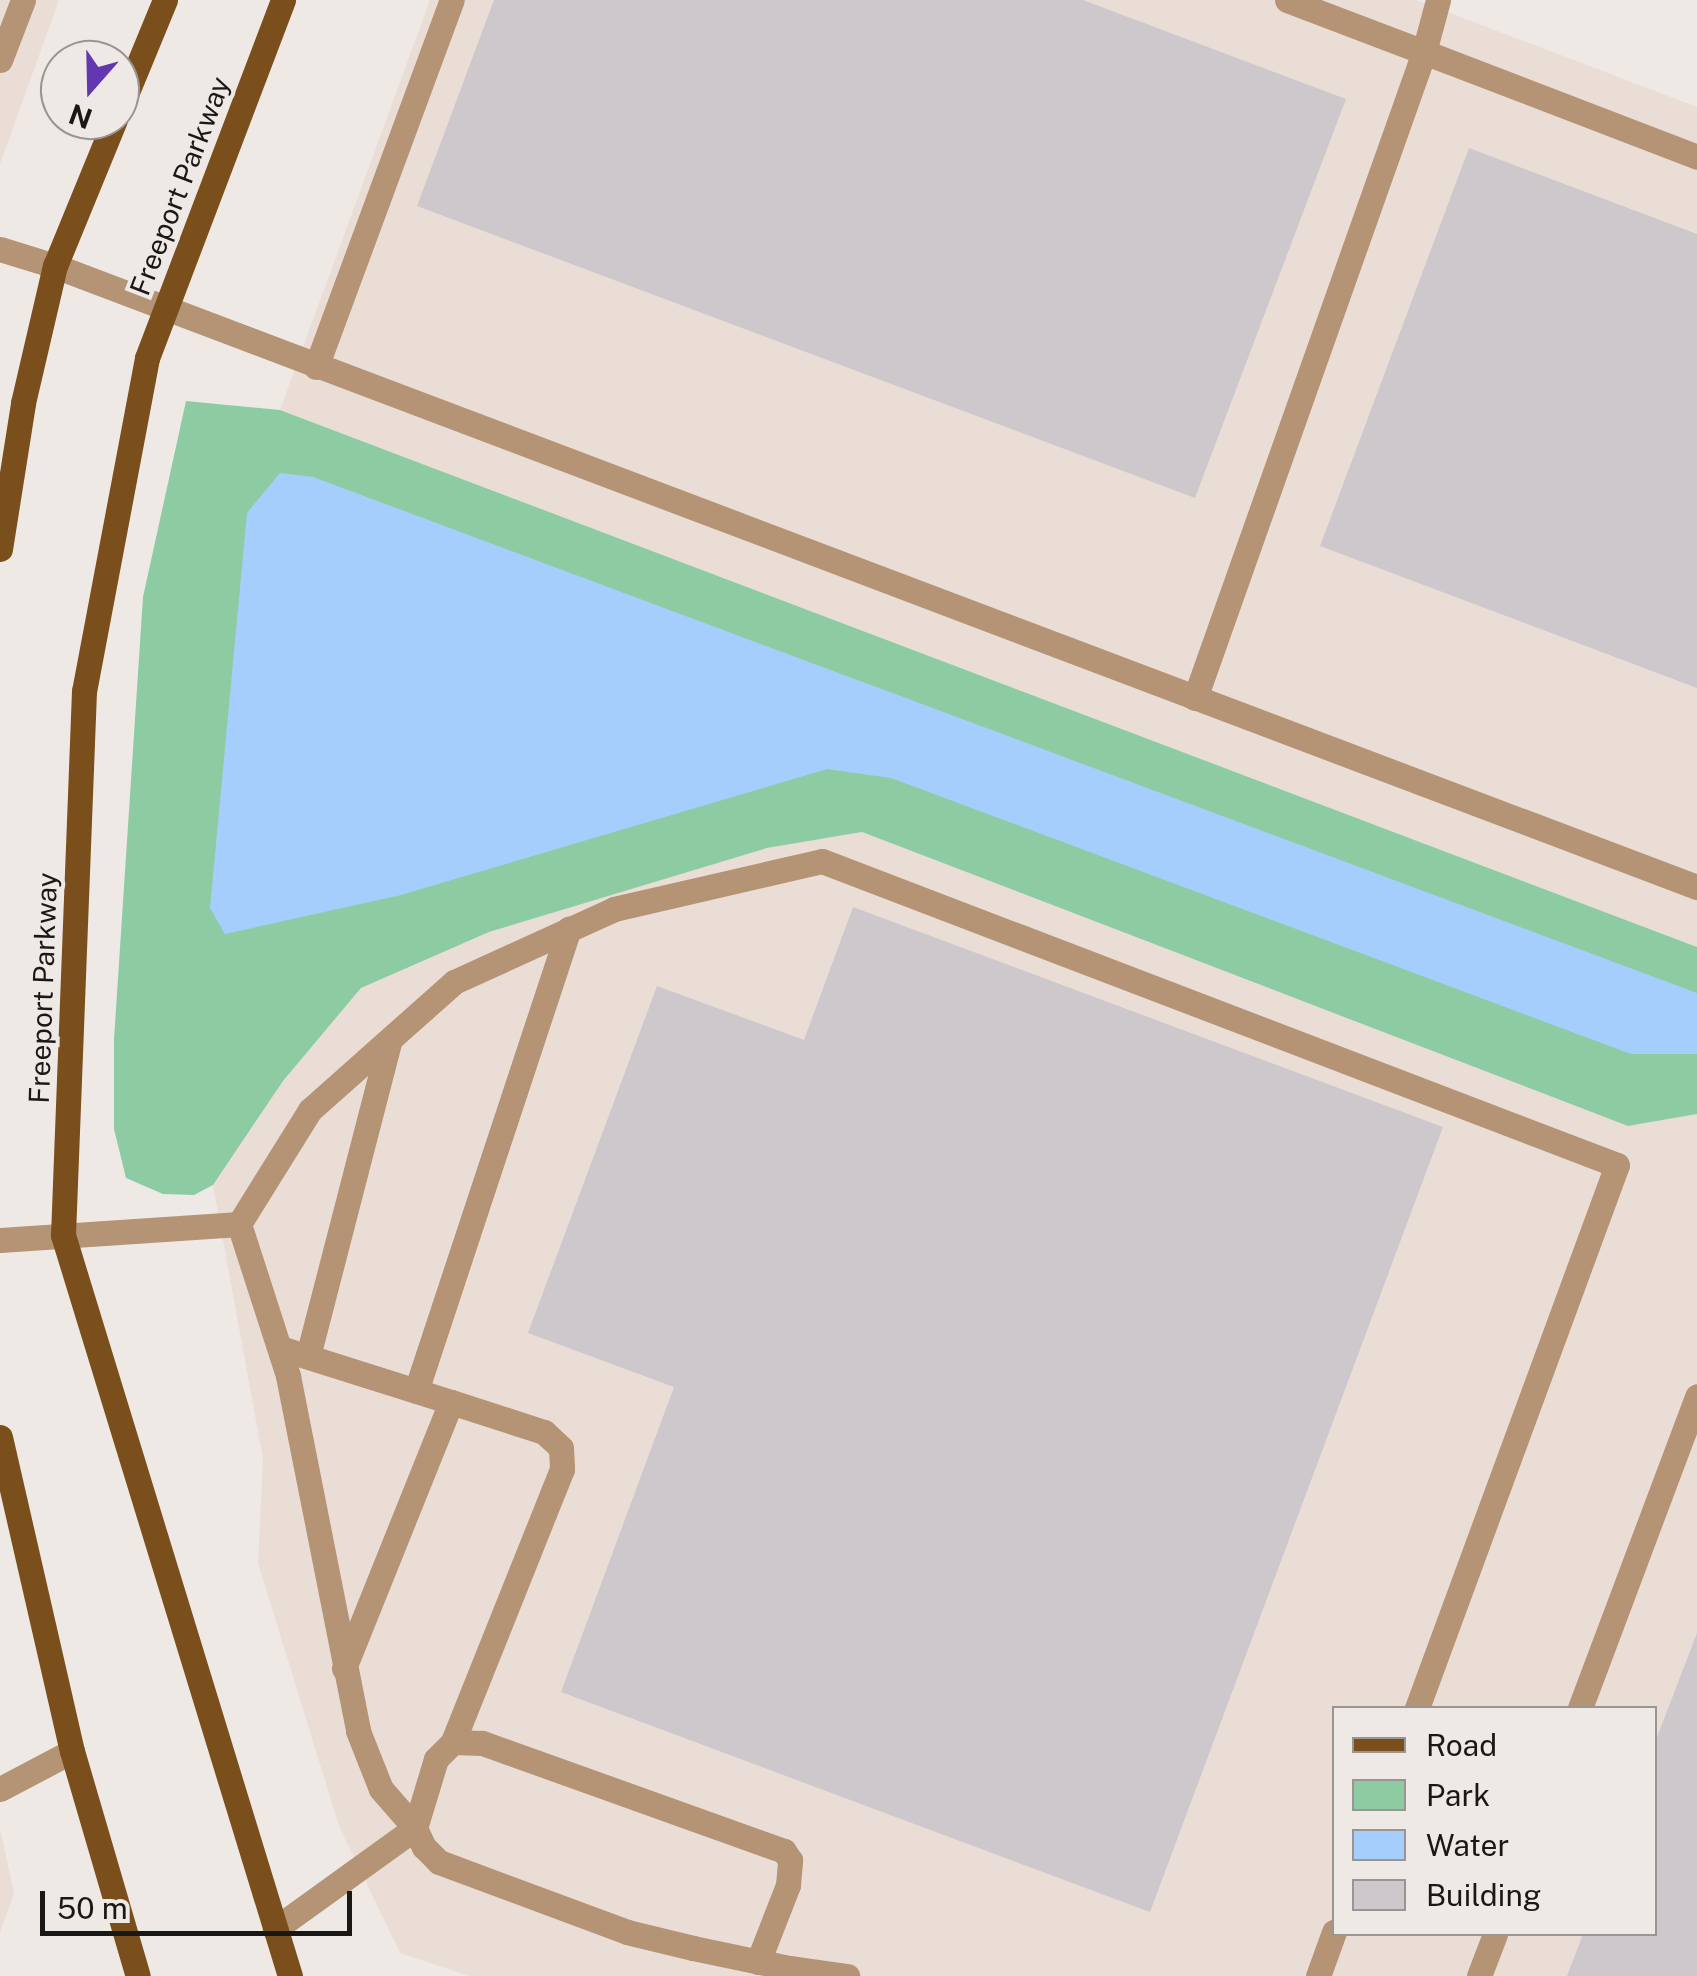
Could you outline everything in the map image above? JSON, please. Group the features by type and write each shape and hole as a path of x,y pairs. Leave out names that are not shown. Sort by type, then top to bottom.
{"main road":[{"path":"140,60 165,0"},
{"name":"Freeport Parkway","path":"283,0 147,358 84,691 63,1235 290,1976"},
{"path":"0,549 23,403 55,266 107,140"},
{"path":"0,1437 72,1751 138,1976"}],"street":[{"path":"0,60 23,0"},
{"path":"316,367 452,0"},
{"path":"1287,0 1697,157"},
{"path":"1195,698 1424,52 1438,0"},
{"path":"0,250 55,266 1697,887"},
{"path":"846,1976 758,1962 627,1932 439,1862 381,1789 369,1762 344,1668 280,1348 240,1224 310,1110 454,982 614,909 822,860 1617,1166 1418,1706"},
{"path":"416,1390 569,929"},
{"path":"308,1356 390,1038"},
{"path":"0,1240 240,1224"},
{"path":"276,1929 415,1828 436,1760 454,1742 562,1470 561,1448 544,1432 280,1348"},
{"path":"1581,1706 1697,1396"},
{"path":"344,1668 451,1402"},
{"path":"454,1742 482,1742 784,1851 790,1860 788,1886 758,1962"},
{"path":"0,1790 72,1751"},
{"path":"1318,1976 1333,1936"},
{"path":"1479,1976 1494,1936"}],"shaded area":[{"path":"0,0 59,0 45,40 40,40 40,53 0,164"},
{"path":"430,0 1416,0 1697,107 1697,947 280,410"},
{"path":"862,832 1628,1126 1697,1114 1697,1976 469,1976 400,1953 339,1826 258,1563 263,1459 213,1185 283,1081 361,988 489,932 767,848"},
{"path":"0,1829 14,1893 0,1933"}],"green space":[{"path":"186,401 280,410 1697,947 1697,1114 1628,1126 862,832 767,848 489,932 361,988 283,1081 213,1185 194,1195 163,1194 126,1178 114,1129 114,1039 143,597"}],"water":[{"path":"280,473 313,477 1697,993 1697,1054 1631,1054 891,778 827,769 401,895 225,934 210,908 247,513"}],"building":[{"path":"494,0 1083,0 1346,99 1195,498 417,206"},
{"path":"1469,148 1697,234 1697,688 1320,546"},
{"path":"853,907 1443,1127 1150,1912 561,1692 674,1387 528,1333 657,986 804,1040"},
{"path":"1697,1633 1697,1976 1567,1976 1582,1936 1657,1936 1657,1737"}]}
